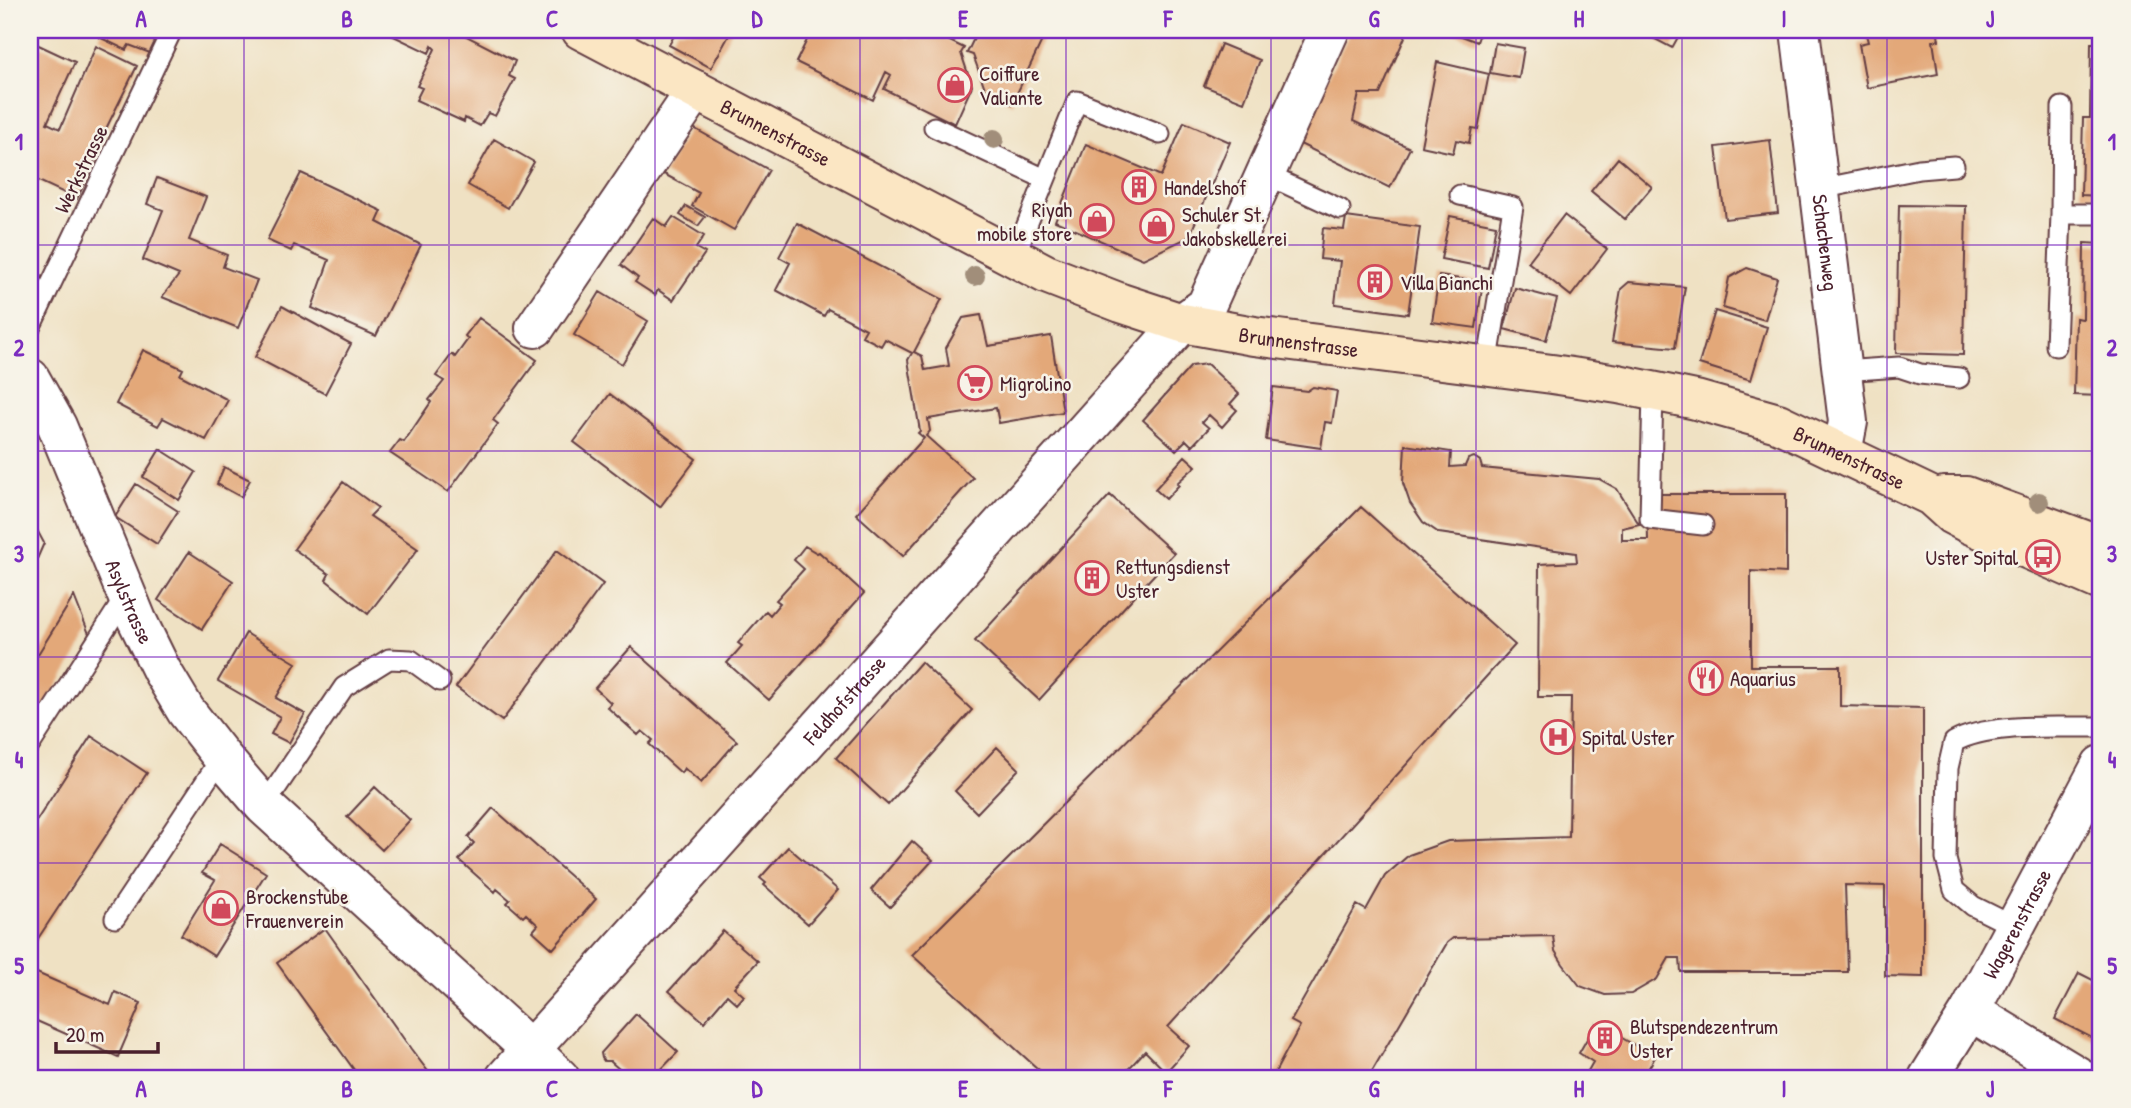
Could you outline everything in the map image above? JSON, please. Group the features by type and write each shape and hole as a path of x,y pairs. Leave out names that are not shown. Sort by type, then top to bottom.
{"main road":[{"name":"Brunnenstrasse","path":"602,35 696,90 1014,257 1121,303 1182,323 1254,336 1579,378 1653,391 1778,423 1931,496 1952,515 1969,524 2101,581"},
{"name":"Brunnenstrasse","path":"1931,496 1966,496 2101,546"}],"street":[{"name":"Feldhofstrasse","path":"505,1078 1182,323 1206,306 1330,30"},
{"name":"Schachenweg","path":"1800,30 1848,422 1842,453"},
{"name":"Brunnenstrasse","path":"535,328 696,90"},
{"name":"Asylstrasse","path":"30,378 57,426 126,596 162,671 186,711 264,806 560,1078"},
{"name":"Wagerenstrasse","path":"1928,1078 1970,1010 2101,765"},
{"path":"1970,1010 2081,1078"}],"lane":[{"name":"Werkstrasse","path":"30,328 172,30"},
{"path":"1014,257 1077,101 1160,134"},
{"path":"2056,346 2062,107"},
{"path":"934,127 1045,179"},
{"path":"1820,189 1954,166"},
{"path":"1265,174 1340,209"},
{"path":"1460,195 1513,206 1487,366"},
{"path":"2061,214 2101,214"},
{"path":"1842,371 1899,367 1920,374 1959,379"},
{"path":"1653,391 1650,519 1703,525"},
{"path":"30,745 126,596"},
{"path":"264,806 344,687 389,659 411,660 440,681"},
{"path":"2015,927 1973,906 1954,890 1946,859 1948,768 1954,742 1967,735 1989,730 2101,727"},
{"path":"116,918 222,757"}],"building":[{"path":"103,30 161,30 150,53 129,45 126,50 99,37"},
{"path":"381,30 440,30 452,36 455,30 515,61 509,76 515,79 495,116 488,113 480,126 465,118 464,122 416,100 422,88 417,86 435,49 432,46 429,53"},
{"path":"677,30 732,30 711,68 669,45"},
{"path":"812,30 905,30 902,35 909,39 913,30 927,30 964,48 961,53 972,86 955,124 884,89 891,75 886,72 873,100 796,62"},
{"path":"978,30 1047,30 1012,104 986,91 973,55 967,53"},
{"path":"1351,30 1408,30 1380,94 1359,94 1353,121 1410,148 1390,188 1298,143"},
{"path":"1446,30 1481,30 1477,42"},
{"path":"1638,30 1682,30 1672,48"},
{"path":"1865,30 1937,30 1939,40 1933,41 1938,74 1867,88 1859,44 1868,42"},
{"path":"30,41 75,62 47,123 60,129 96,46 137,66 98,145 95,144 92,151 98,154 77,199 30,177 33,164 30,162"},
{"path":"1495,43 1524,48 1519,78 1490,73"},
{"path":"2091,43 2101,43 2101,196 2081,195 2083,118 2090,118"},
{"path":"1221,44 1260,60 1244,102 1204,86"},
{"path":"1437,62 1489,74 1478,129 1472,128 1469,143 1456,140 1453,153 1421,146"},
{"name":"Handelshof","path":"1184,122 1230,142 1189,237 1143,259 1055,221 1086,144 1161,176"},
{"path":"690,126 769,170 734,230 692,206 699,193 664,174"},
{"path":"494,139 534,162 508,208 468,185"},
{"path":"1770,140 1778,213 1725,219 1716,147"},
{"path":"1618,158 1652,187 1625,219 1591,191"},
{"path":"301,173 382,211 377,222 421,245 376,336 312,308 329,260 294,245 291,251 267,240"},
{"path":"157,178 206,197 189,240 227,255 223,267 257,280 238,328 162,297 179,275 143,260 163,210 147,204"},
{"path":"1899,205 1966,206 1963,355 1896,353"},
{"path":"686,206 705,217 698,226 680,215"},
{"path":"1564,215 1607,249 1571,296 1528,262"},
{"path":"1450,216 1496,225 1488,268 1441,259"},
{"path":"673,217 704,236 696,248 705,253 673,300 658,290 655,295 635,282 638,278 621,265 653,218 666,227"},
{"name":"Villa Bianchi","path":"1346,217 1420,227 1408,314 1335,304 1340,261 1320,259 1323,228 1344,230"},
{"path":"797,223 942,299 914,352 922,356 925,370 949,366 946,348 963,318 981,315 988,346 1051,336 1063,412 999,423 996,408 928,419 930,431 926,436 973,478 903,556 856,514 924,438 918,433 920,431 908,360 912,353 885,339 881,346 862,336 866,329 828,309 824,316 776,290 790,263 779,257"},
{"path":"2084,243 2101,244 2101,396 2074,395 2076,318 2083,319"},
{"path":"1747,268 1777,278 1765,320 1723,308 1729,278"},
{"path":"1439,276 1483,282 1476,328 1432,322"},
{"path":"1629,282 1685,287 1675,348 1612,342 1621,289"},
{"path":"1515,288 1557,299 1546,340 1504,329"},
{"path":"600,292 648,321 622,364 574,335"},
{"path":"282,306 351,344 325,394 255,357"},
{"path":"1715,311 1767,327 1751,380 1699,364"},
{"path":"479,318 537,360 493,420 498,424 448,492 390,453 400,440 404,442 431,402 429,400 444,381 436,376 452,354 455,357 468,339 465,336"},
{"path":"143,350 183,369 180,375 228,400 206,440 163,418 158,426 116,404"},
{"path":"1207,364 1239,394 1230,404 1237,410 1222,427 1209,415 1202,422 1209,428 1192,446 1186,440 1176,450 1143,420 1191,366"},
{"path":"1273,387 1307,391 1313,387 1337,391 1332,423 1325,422 1321,448 1266,440"},
{"path":"610,394 696,459 660,507 574,442"},
{"path":"1405,445 1451,452 1450,467 1465,466 1468,459 1474,457 1480,461 1482,468 1599,479 1617,489 1639,524 1622,528 1622,540 1648,540 1647,494 1786,494 1786,573 1751,571 1751,666 1840,666 1840,706 1923,708 1923,977 1885,976 1885,886 1845,885 1848,972 1681,972 1680,958 1669,958 1657,979 1631,994 1605,995 1580,986 1555,951 1553,936 1453,938 1447,943 1368,1078 1272,1078 1300,1026 1291,1021 1357,905 1366,910 1385,876 1409,855 1448,841 1569,837 1571,697 1538,697 1539,564 1577,562 1576,553 1439,533 1423,522 1410,503 1403,483"},
{"path":"160,449 196,472 179,500 143,477"},
{"path":"1185,456 1196,466 1177,483 1179,485 1166,499 1155,489"},
{"path":"224,467 250,480 241,497 217,484"},
{"path":"343,482 378,508 370,516 418,549 368,614 326,580 329,574 294,549"},
{"path":"136,484 178,511 157,544 115,517"},
{"name":"Rettungsdienst Uster","path":"1110,495 1174,553 1039,700 975,641"},
{"path":"1361,507 1515,645 1168,1027 1189,1046 1166,1072 1145,1051 1120,1078 1048,1078 912,955"},
{"path":"30,517 44,543 30,575"},
{"path":"805,546 819,552 864,593 769,700 727,663 742,646 738,643 766,611 770,615 780,603 776,600 804,569 794,560"},
{"path":"557,550 603,584 502,721 456,687"},
{"path":"189,552 233,581 202,629 158,600"},
{"path":"74,596 89,634 38,718 30,713 30,667"},
{"path":"246,633 296,663 276,698 305,714 289,743 271,734 280,717 218,681"},
{"path":"631,647 737,741 701,783 684,768 681,773 649,744 653,740 642,731 638,735 607,707 611,703 595,688"},
{"path":"921,662 972,710 888,805 836,758"},
{"path":"91,736 147,773 35,943 30,940 30,831"},
{"path":"997,747 1019,769 977,813 955,791"},
{"path":"375,787 410,820 382,850 347,817"},
{"path":"493,808 596,899 553,949 533,931 538,925 526,914 523,917 507,903 510,900 497,889 495,892 459,860 474,843 468,837"},
{"path":"912,841 933,860 890,907 871,890"},
{"name":"Brockenstube Frauenverein","path":"220,844 266,873 214,956 181,935 215,880 202,873"},
{"path":"788,847 838,890 808,924 764,885 766,883 760,878"},
{"path":"325,928 433,1078 360,1078 277,963"},
{"path":"723,931 758,961 734,987 744,996 737,1004 727,995 704,1022 669,991"},
{"path":"30,970 110,1005 115,992 141,1003 118,1057 30,1018"},
{"path":"2079,973 2101,984 2101,1026 2094,1039 2055,1019"},
{"path":"636,1014 678,1052 653,1078 629,1078 610,1061 604,1061 602,1058 601,1053"},
{"name":"Blutspendezentrum Uster","path":"1596,1023 1655,1057 1643,1078 1584,1078 1593,1062 1579,1053"}],"place":[{"name":"Coiffure Valiante","path":"955,85"},
{"name":"Handelshof","path":"1139,187"},
{"name":"Riyah mobile store","path":"1097,221"},
{"name":"Schuler St. Jakobskellerei","path":"1157,226"},
{"name":"Villa Bianchi","path":"1375,282"},
{"name":"Migrolino","path":"975,383"},
{"name":"Uster Spital","path":"2043,557"},
{"name":"Rettungsdienst Uster","path":"1092,578"},
{"name":"Aquarius","path":"1706,678"},
{"name":"Spital Uster","path":"1558,737"},
{"name":"Brockenstube Frauenverein","path":"221,908"},
{"name":"Blutspendezentrum Uster","path":"1605,1038"}]}
